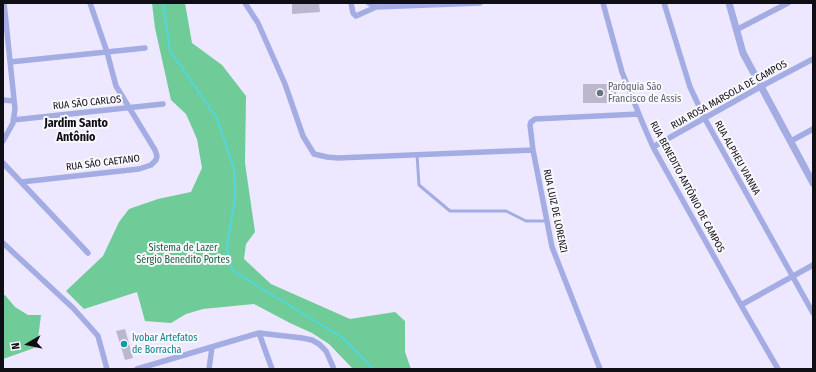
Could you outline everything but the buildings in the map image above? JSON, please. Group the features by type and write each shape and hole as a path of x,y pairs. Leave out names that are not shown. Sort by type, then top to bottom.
{"street":[{"path":"3,141 13,120 14,109 4,3"},
{"name":"RUA SÃO CAETANO","path":"21,182 139,168 153,164 156,159 156,154 116,86 107,52 90,3"},
{"path":"245,3 258,23 285,84 303,136 314,154 338,158 533,150"},
{"path":"351,3 355,16 376,7 480,3"},
{"path":"370,3 376,7"},
{"name":"RUA BENEDITO ANTÔNIO DE CAMPOS","path":"603,3 622,72 653,147 778,369"},
{"name":"RUA ALPHEU VIANNA","path":"664,3 690,87 705,118 813,313"},
{"path":"729,3 742,53 813,182"},
{"path":"736,30 788,3"},
{"path":"10,62 145,48"},
{"name":"RUA ROSA MARSOLA DE CAMPOS","path":"653,147 813,59"},
{"path":"3,100 14,101"},
{"name":"RUA SÃO CARLOS","path":"13,120 163,104"},
{"name":"RUA LUIZ DE LORENZI","path":"600,369 552,247 533,150 530,125 535,119 639,114"},
{"path":"791,141 813,129"},
{"path":"3,162 88,253"},
{"path":"4,245 73,308 92,328 98,336 107,369"},
{"path":"741,305 813,265"},
{"path":"259,333 272,369"},
{"path":"137,369 259,333 308,339 323,348 329,356 334,369"},
{"path":"209,369 212,347"}],"lane":[{"path":"417,155 419,185 450,211 506,211 526,221 546,221"}],"green space":[{"name":"Sistema de Lazer Sérgio Benedito Portes","path":"152,3 185,3 192,43 222,65 246,96 245,163 255,232 246,244 244,259 271,284 350,319 395,312 405,321 405,352 411,369 353,369 329,344 312,333 254,304 203,309 186,314 171,323 145,321 137,292 84,309 66,291 103,256 119,222 129,209 158,199 191,192 202,168 197,139 186,114 171,100 155,28"},
{"path":"5,295 15,307 28,315 41,315 37,347 3,359 3,296"}],"waterway":[{"path":"163,3 170,51 217,118 234,169 235,198 227,246 228,258 233,271 343,338 373,369"}],"place":[{"name":"Paróquia São Francisco de Assis","path":"600,93"},
{"name":"Ivobar Artefatos de Borracha","path":"124,344"}],"district":[{"name":"Jardim Santo Antônio","path":"76,131"}]}
